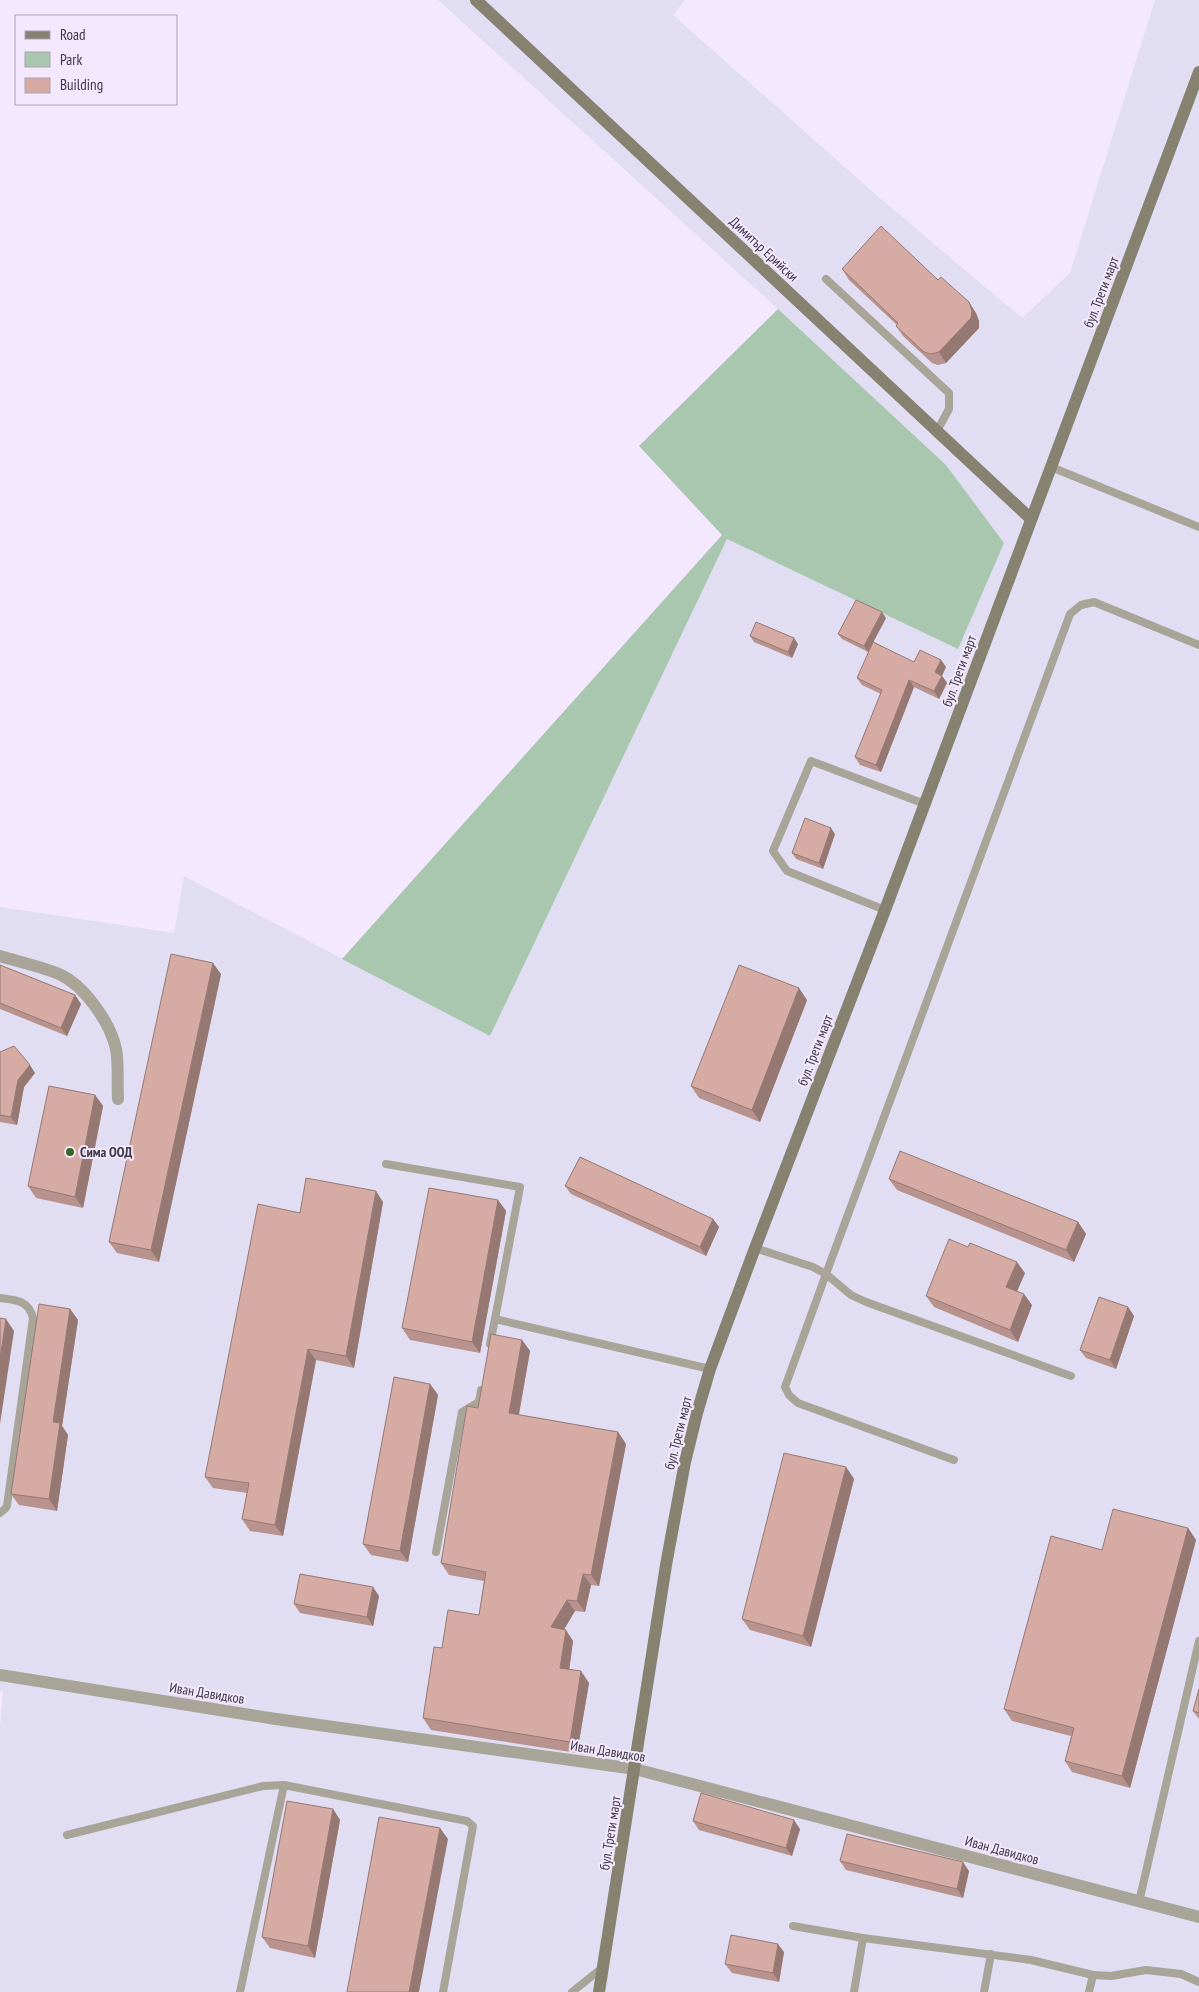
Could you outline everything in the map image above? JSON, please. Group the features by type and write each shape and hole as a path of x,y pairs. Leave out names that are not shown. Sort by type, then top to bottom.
{"main road":[{"name":"Димитър Ерийски","path":"476,0 1032,519"},
{"name":"бул. Трети март","path":"599,1992 666,1565 685,1462 710,1369 925,804 1199,72"},
{"name":"бул. Трети март","path":"1171,149 1199,93"}],"street":[{"path":"0,956 59,974 71,981 85,994 97,1010 113,1039 117,1057 118,1099"},
{"name":"Иван Давидков","path":"0,1675 276,1719 635,1769 1199,1917"}],"lane":[{"path":"826,279 949,393 949,408 938,431"},
{"path":"1051,467 1199,527"},
{"path":"954,1460 798,1403 789,1395 786,1388 826,1274 1070,614 1081,605 1094,602 1199,645"},
{"path":"885,910 787,871 773,851 811,761 925,804"},
{"path":"386,1164 520,1188 488,1356"},
{"path":"755,1248 813,1267 826,1274 851,1296 1071,1376"},
{"path":"0,1298 22,1301 28,1305 33,1318 7,1506 0,1513"},
{"path":"496,1319 710,1369"},
{"path":"436,1552 462,1412 479,1402 482,1383"},
{"path":"1139,1902 1199,1641"},
{"path":"66,1835 271,1784 466,1821 473,1826 443,1992"},
{"path":"240,1992 284,1785"},
{"path":"793,1926 863,1938 1031,1960 1093,1975 1111,1976 1146,1970 1181,1974 1199,1982"},
{"path":"854,1992 863,1938"},
{"path":"984,1992 991,1954"},
{"path":"572,1992 604,1966"},
{"path":"1089,1992 1093,1975"}],"shaded area":[{"path":"438,0 685,0 673,15 875,194 1022,318 1070,273 1155,0 1199,0 1199,1992 0,1992 0,1727 3,1691 0,1690 0,907 174,933 184,876 490,1036 727,539 958,648 1003,543 946,465 778,309"}],"green space":[{"path":"778,309 946,465 1004,543 958,649 727,539 490,1036 342,959 722,535 639,446"}],"building":[{"path":"881,226 938,280 941,277 969,302 972,311 971,318 939,352 931,354 924,352 896,326 898,323 842,269"},
{"path":"856,600 882,612 864,646 838,634"},
{"path":"756,622 794,638 788,652 750,636"},
{"path":"873,642 914,662 920,650 941,660 935,672 942,676 934,691 909,680 876,765 855,757 882,690 857,678"},
{"path":"805,818 831,828 819,863 792,853"},
{"path":"171,954 213,963 151,1250 109,1242"},
{"path":"0,965 75,995 61,1028 0,1003"},
{"path":"739,965 799,988 752,1110 691,1086"},
{"path":"14,1046 30,1065 18,1080 11,1117 0,1115 0,1052"},
{"name":"Сима ООД","path":"49,1086 95,1095 75,1197 28,1186"},
{"path":"900,1151 1078,1222 1066,1250 889,1179"},
{"path":"580,1157 713,1219 700,1247 565,1186"},
{"path":"306,1178 376,1191 346,1356 308,1349 275,1525 242,1519 249,1483 205,1477 258,1204 300,1213"},
{"path":"429,1188 498,1200 472,1342 402,1328"},
{"path":"949,1239 968,1247 970,1243 1017,1262 1006,1287 1024,1294 1010,1330 926,1296"},
{"path":"1099,1297 1128,1307 1110,1360 1080,1350"},
{"path":"39,1304 70,1309 53,1422 60,1423 49,1499 11,1494"},
{"path":"0,1318 6,1319 0,1359"},
{"path":"491,1334 522,1340 509,1413 618,1432 591,1575 583,1574 577,1601 567,1600 551,1627 566,1630 560,1668 581,1671 570,1742 423,1718 434,1647 442,1648 448,1610 479,1615 486,1572 441,1563 467,1406 478,1408"},
{"path":"394,1377 430,1384 400,1551 363,1544"},
{"path":"784,1453 846,1467 803,1636 742,1619"},
{"path":"1113,1509 1188,1528 1122,1776 1065,1761 1074,1728 1004,1709 1051,1536 1102,1550"},
{"path":"300,1574 373,1587 367,1617 294,1604"},
{"path":"1199,1689 1199,1713 1193,1711"},
{"path":"701,1793 794,1820 786,1848 693,1821"},
{"path":"287,1801 333,1809 308,1946 262,1937"},
{"path":"379,1817 440,1828 409,1992 347,1992"},
{"path":"847,1834 963,1862 957,1889 840,1861"},
{"path":"731,1935 778,1944 773,1973 725,1964"}],"place":[{"name":"Сима ООД","path":"70,1152"}]}
